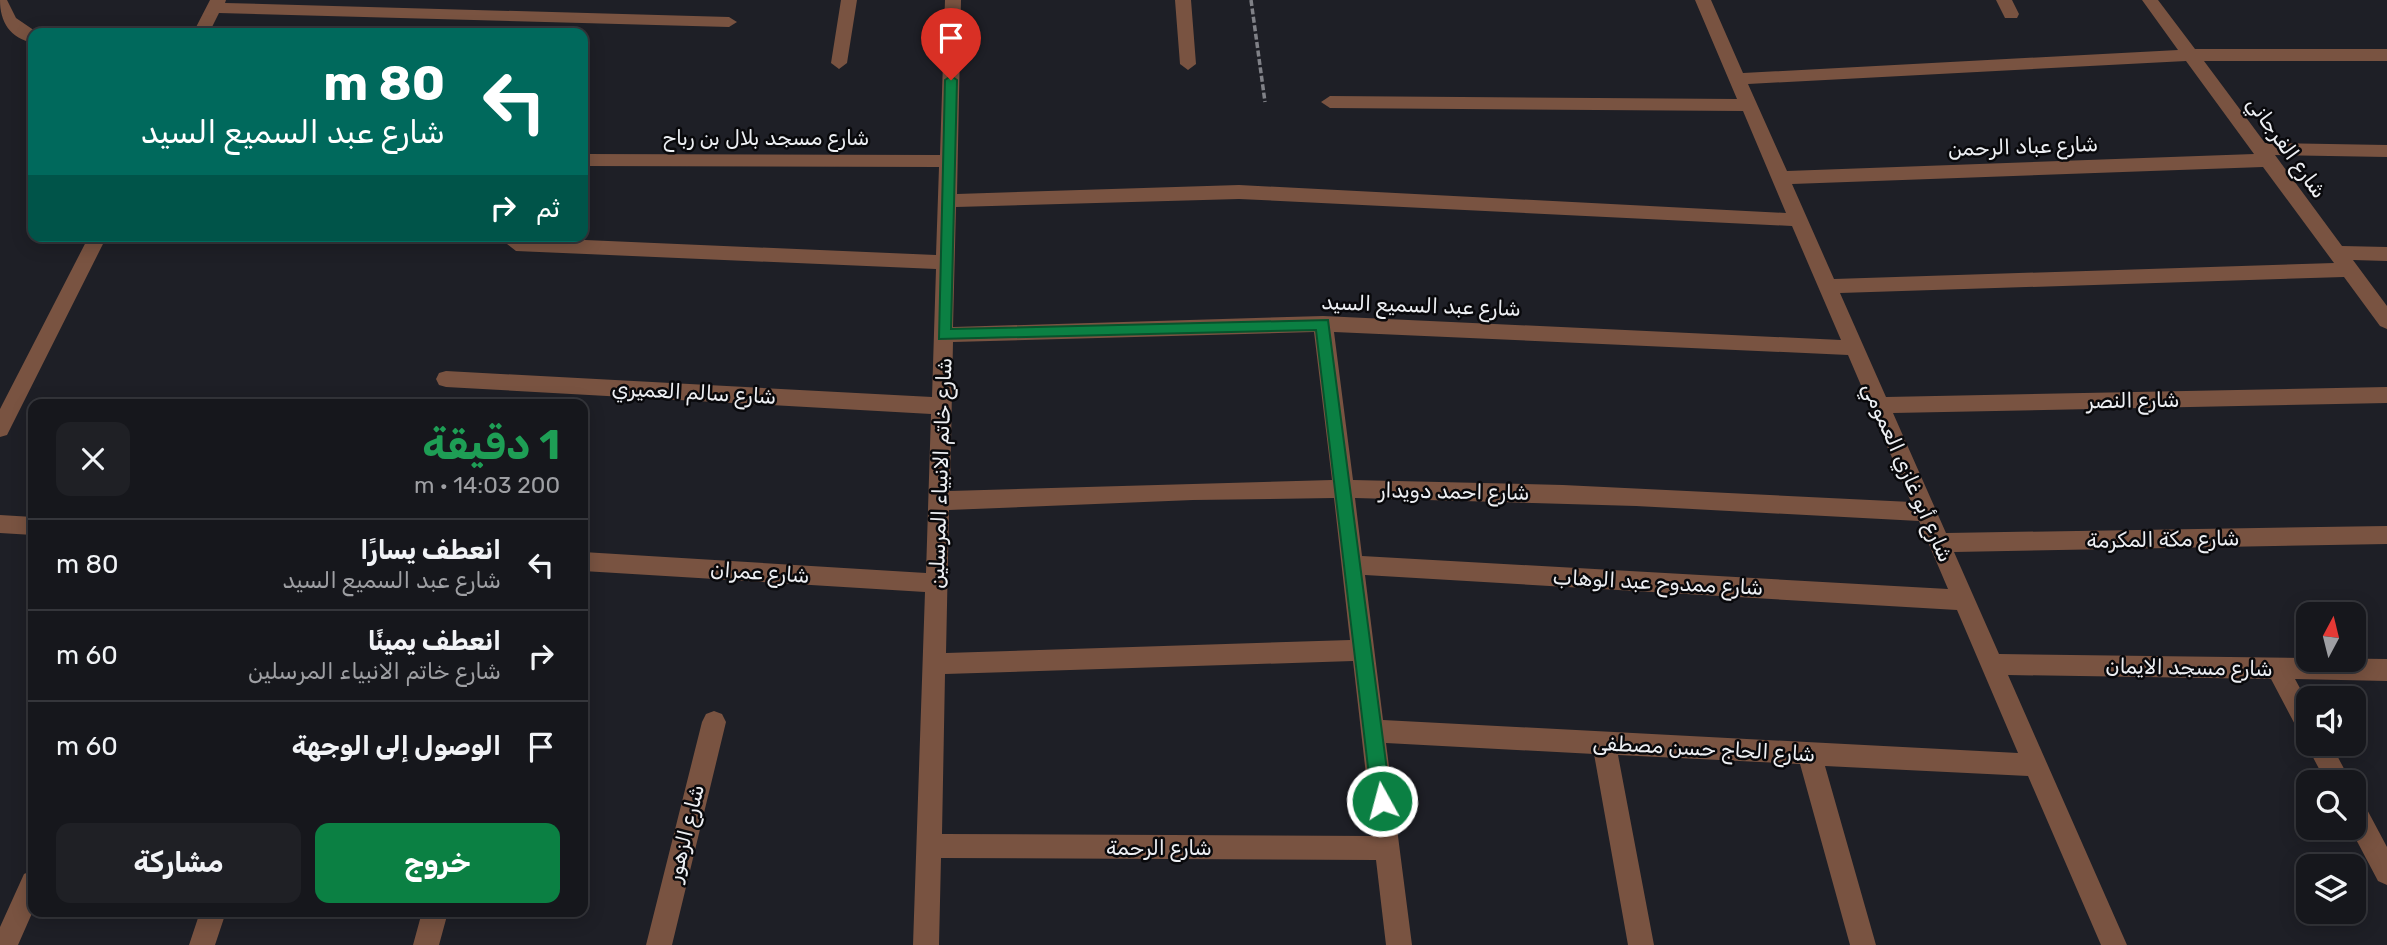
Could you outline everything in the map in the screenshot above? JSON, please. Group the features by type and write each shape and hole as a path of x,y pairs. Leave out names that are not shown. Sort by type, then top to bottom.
{"street":[{"path":"535,17 541,0"},
{"path":"682,21 689,0"},
{"path":"839,63 849,0"},
{"name":"شارع خاتم الانبياء المرسلين","path":"926,945 953,0"},
{"path":"1183,0 1188,64"},
{"name":"شارع أبو غازي العمومي","path":"1703,0 2114,945"},
{"name":"شارع الفرجاني","path":"2150,0 2387,321"},
{"path":"0,2 10,21 28,34"},
{"path":"204,28 216,4 393,6 535,17 729,22"},
{"path":"1737,79 2191,55 2387,55"},
{"path":"1330,103 1749,105"},
{"name":"شارع عباد الرحمن","path":"1780,177 2387,151"},
{"name":"شارع مسجد بلال بن رباح","path":"588,160 949,161"},
{"path":"948,201 1239,192 1798,220"},
{"path":"0,429 95,242"},
{"path":"516,244 946,262"},
{"path":"2337,253 2387,254"},
{"path":"1827,286 2350,270"},
{"path":"1323,324 1399,945"},
{"name":"شارع عبد السميع السيد","path":"944,335 1323,324 1854,348"},
{"name":"شارع سالم العميري","path":"446,379 942,406"},
{"name":"شارع النصر","path":"1879,405 2387,395"},
{"name":"شارع احمد دويدار","path":"939,501 1343,489 1632,495 1926,512"},
{"path":"0,524 28,526"},
{"name":"شارع مكة المكرمة","path":"1939,543 2387,535"},
{"name":"شارع عمران","path":"588,561 937,583"},
{"name":"شارع ممدوح عبد الوهاب","path":"1352,565 1964,600"},
{"path":"934,664 1363,650"},
{"name":"شارع مسجد الايمان","path":"1992,664 2387,670"},
{"path":"2277,668 2296,704"},
{"name":"شارع الزهور","path":"659,945 714,722"},
{"name":"شارع الحاج حسن مصطفى","path":"1373,731 2035,765"},
{"path":"1604,743 1641,945"},
{"path":"1809,753 1863,945"},
{"path":"2366,833 2387,872"},
{"name":"شارع الرحمة","path":"930,846 1387,848"},
{"path":"5,945 28,894"},
{"path":"202,945 212,917"},
{"path":"425,945 433,917"}],"path":[{"path":"1251,0 1265,102"}],"route":[{"path":"951,80 944,335 1158,326 1323,324 1382,801"}]}
